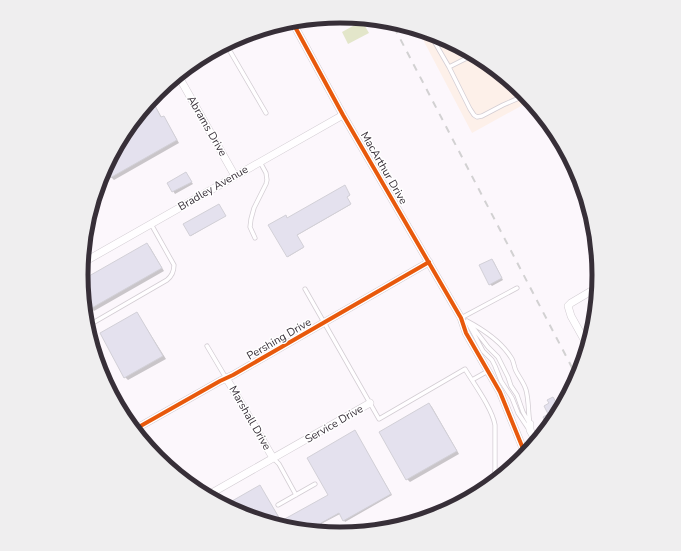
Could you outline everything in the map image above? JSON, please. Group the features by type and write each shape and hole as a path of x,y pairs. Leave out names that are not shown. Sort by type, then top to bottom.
{"street":[{"name":"MacArthur Drive","path":"295,27 343,115 464,320 466,333 500,392 525,447"},
{"name":"Abrams Drive","path":"181,80 235,176"},
{"name":"Bradley Avenue","path":"89,259 343,115"},
{"name":"Pershing Drive","path":"138,427 233,375 429,262"},
{"path":"584,340 571,316 568,306 592,290"},
{"name":"Marshall Drive","path":"226,378 273,458"},
{"name":"Service Drive","path":"212,493 370,403"},
{"path":"530,427 534,437"}],"lane":[{"path":"434,41 474,115 477,117 482,116 520,98"},
{"path":"229,49 266,113"},
{"path":"449,67 468,58"},
{"path":"255,238 250,227 251,219 254,208 267,180 266,173 260,162"},
{"path":"93,323 167,280 174,272 174,265 151,224"},
{"path":"464,320 517,288"},
{"path":"305,289 370,403"},
{"path":"464,320 484,351 492,360 520,417 530,427"},
{"path":"464,320 478,327 497,341 503,346 510,356 516,371 526,388 530,427"},
{"path":"464,320 475,330 498,357 511,386 517,395 530,427"},
{"path":"207,346 226,378"},
{"name":"Service Drive","path":"370,403 379,419 465,369 472,380"},
{"path":"488,371 472,380 494,419 495,470 494,476"},
{"path":"273,458 279,464 296,494"},
{"path":"278,505 315,484"}],"shaded area":[{"path":"421,36 452,49 481,66 507,86 525,104 472,133"}],"green space":[{"path":"357,24 364,24 369,33 348,44 342,32"}],"building":[{"path":"155,105 161,117 164,116 177,140 110,178 109,176 122,149 140,122"},
{"path":"186,172 192,182 172,192 167,183"},
{"path":"345,185 350,195 347,197 351,204 297,235 304,247 287,257 268,225 286,215 287,218"},
{"path":"219,204 226,216 190,236 183,224"},
{"path":"147,243 162,268 90,309 88,277"},
{"path":"492,259 502,278 489,285 479,265"},
{"path":"137,312 163,356 124,378 100,333"},
{"path":"553,397 557,404 546,422 543,417 548,414 544,406 549,403 547,400"},
{"path":"429,403 457,451 406,480 379,432"},
{"path":"355,430 391,494 343,521 339,513 321,523 323,527 308,526 282,521 328,495 307,458"},
{"path":"260,485 281,520 259,515 230,502"}],"railway":[{"path":"395,29 574,372"}],"cycle path":[{"path":"295,27 343,115 461,318 466,333 500,392 523,449"},
{"path":"139,427 233,375 429,262"}]}
